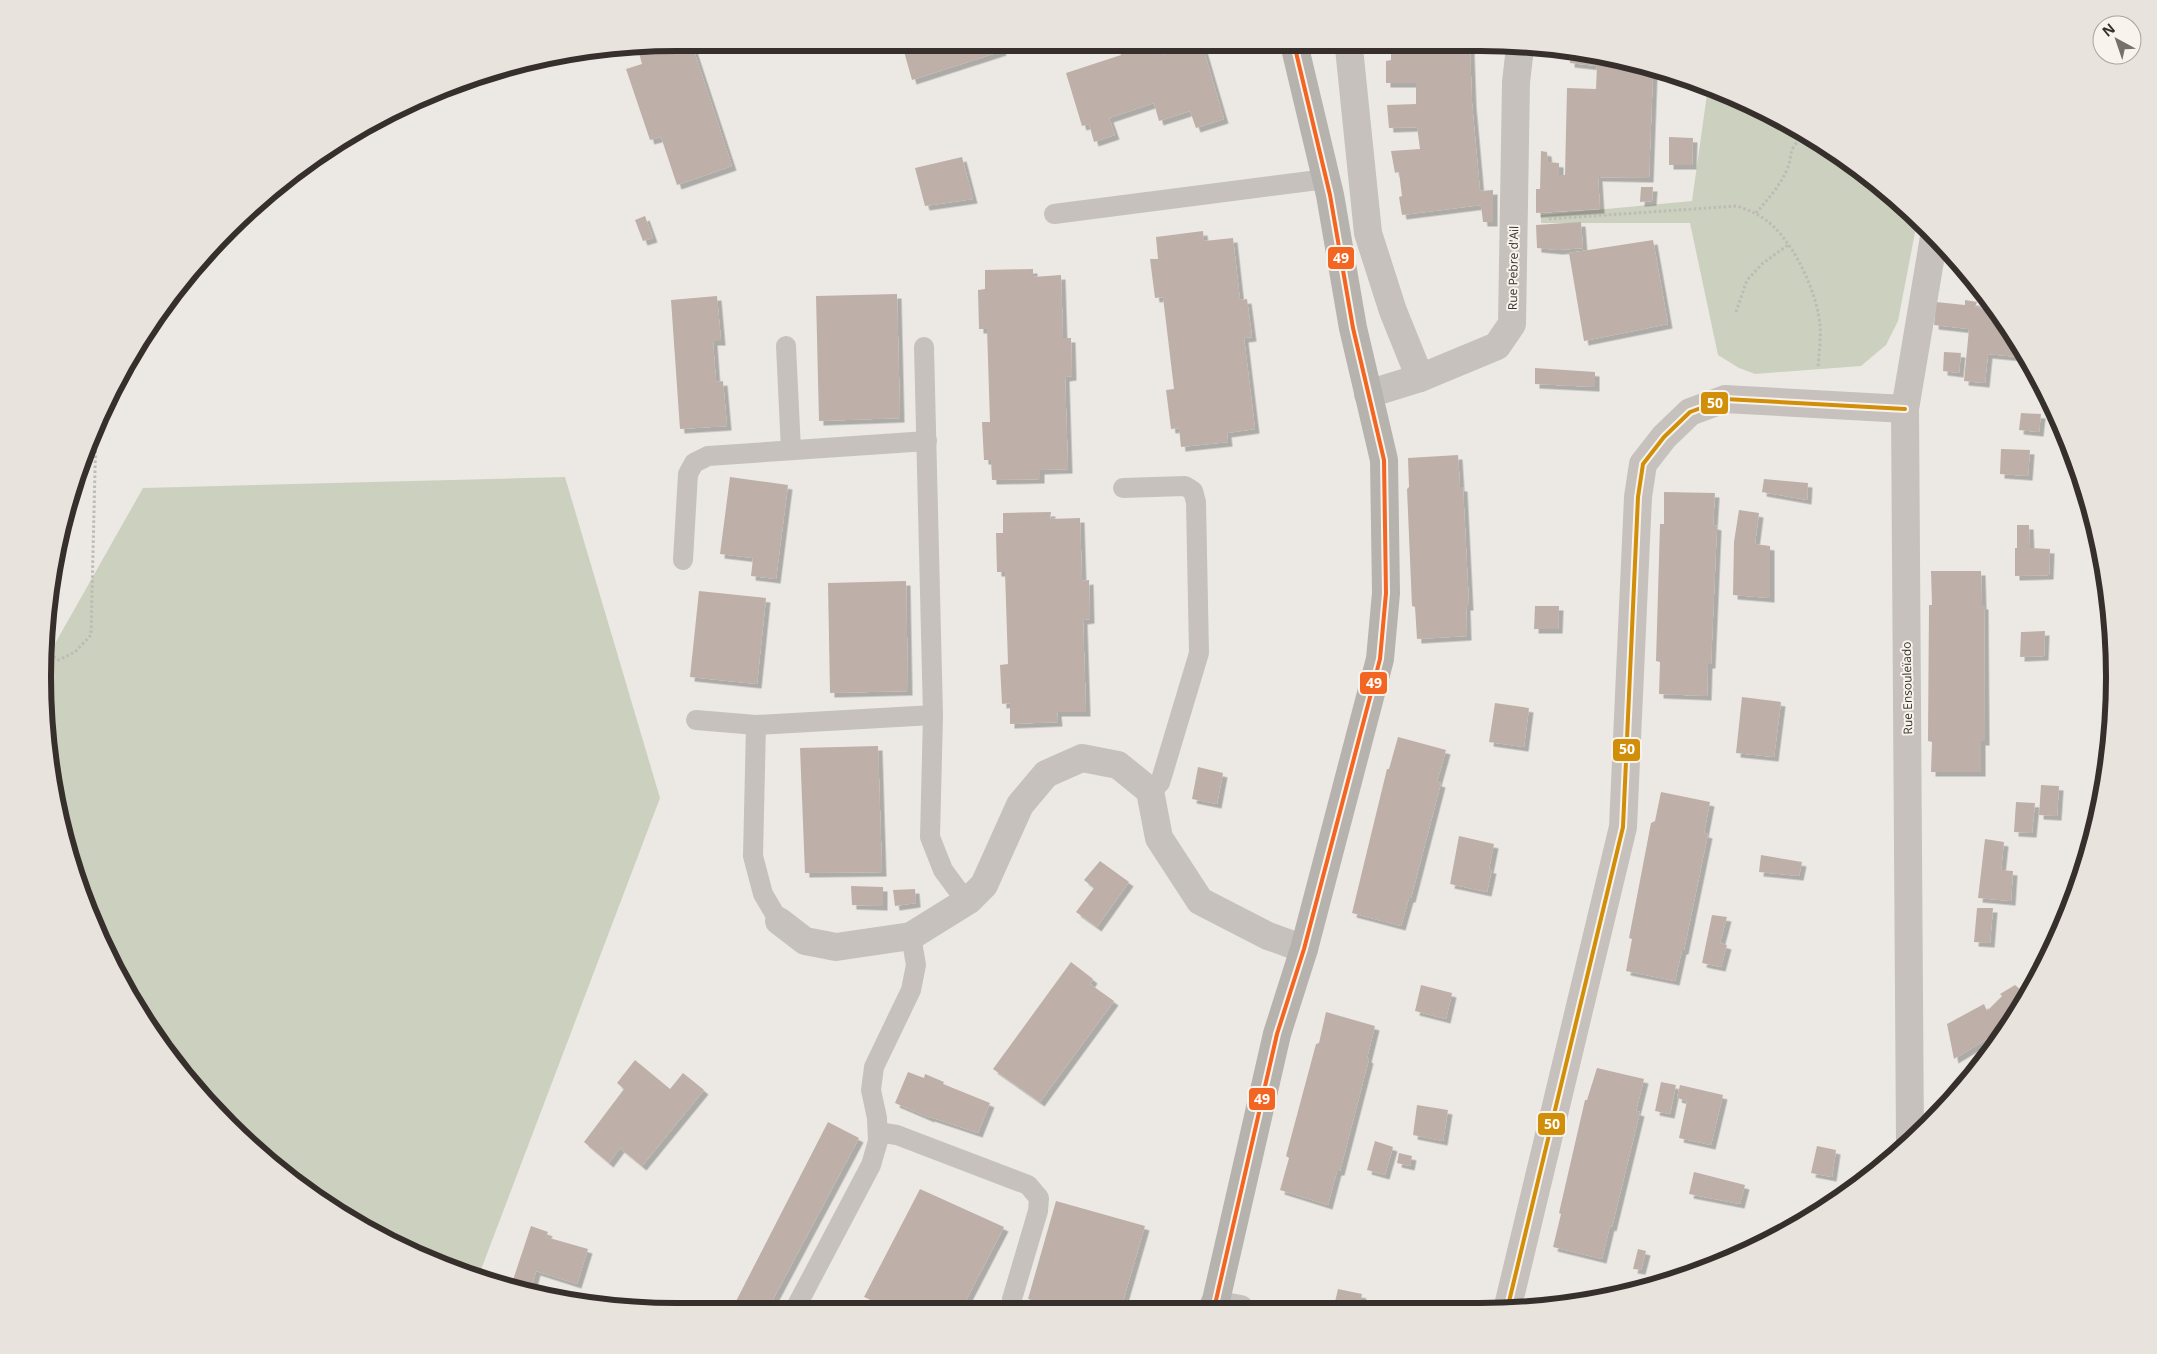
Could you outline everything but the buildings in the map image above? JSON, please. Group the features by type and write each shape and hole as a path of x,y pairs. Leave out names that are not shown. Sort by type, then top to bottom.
{"street":[{"path":"1224,1303 1277,1034 1304,949 1380,660 1386,592 1384,460 1353,328 1326,179 1296,51"},
{"path":"1348,51 1368,233 1393,310 1420,378"},
{"name":"Rue Pebre d'Ail","path":"1368,394 1420,378 1498,346 1512,324 1516,82 1519,53"},
{"name":"Rue Ensouleïado","path":"1910,1131 1905,409 1933,246"},
{"path":"1510,1302 1623,827 1638,497 1643,464 1664,437 1690,412 1725,399 1905,409"},
{"path":"779,920 805,941 836,947 911,936 969,900 984,885 1020,805 1046,774 1082,758 1118,765 1150,791 1159,838 1200,901 1268,936 1304,949"}],"lane":[{"path":"1054,214 1326,179"},
{"path":"786,346 791,450"},
{"path":"924,346 933,715 930,837 943,870 957,889 969,900"},
{"path":"684,560 688,474 694,463 708,456 927,441"},
{"path":"1123,488 1185,486 1194,491 1196,502 1199,653 1160,783 1150,791"},
{"path":"696,720 756,725 933,715"},
{"path":"756,725 753,856 763,894 779,920"},
{"path":"798,1303 871,1166 878,1141 871,1090 874,1067 911,990 916,965 911,936"},
{"path":"878,1132 897,1135 1028,1185 1039,1198 1038,1212 1012,1298"}],"path":[{"path":"1756,213 1774,192 1784,175 1792,147 1799,139"},
{"path":"1514,221 1737,206 1756,213 1774,227 1788,245 1803,271 1817,308 1820,326 1816,404"},
{"path":"1736,312 1746,280 1763,263 1788,245"},
{"path":"52,656 59,660 75,652 91,635 96,447"}],"green space":[{"path":"1707,94 1757,116 1793,135 1861,181 1893,207 1916,229 1898,321 1886,345 1861,366 1755,374 1739,368 1718,355 1690,223 1541,223 1541,215 1692,201"},
{"path":"565,477 660,798 480,1271 400,1238 364,1219 329,1197 264,1147 207,1090 157,1025 135,990 99,916 84,878 63,799 53,718 51,677 52,648 143,488"}],"transit line":[{"name":"49","path":"1215,1303 1277,1034 1304,949 1380,659 1386,593 1384,460 1353,328 1330,195 1296,51"},
{"name":"50","path":"1509,1302 1623,827 1638,497 1643,464 1664,437 1690,412 1725,399 1905,409"}]}
